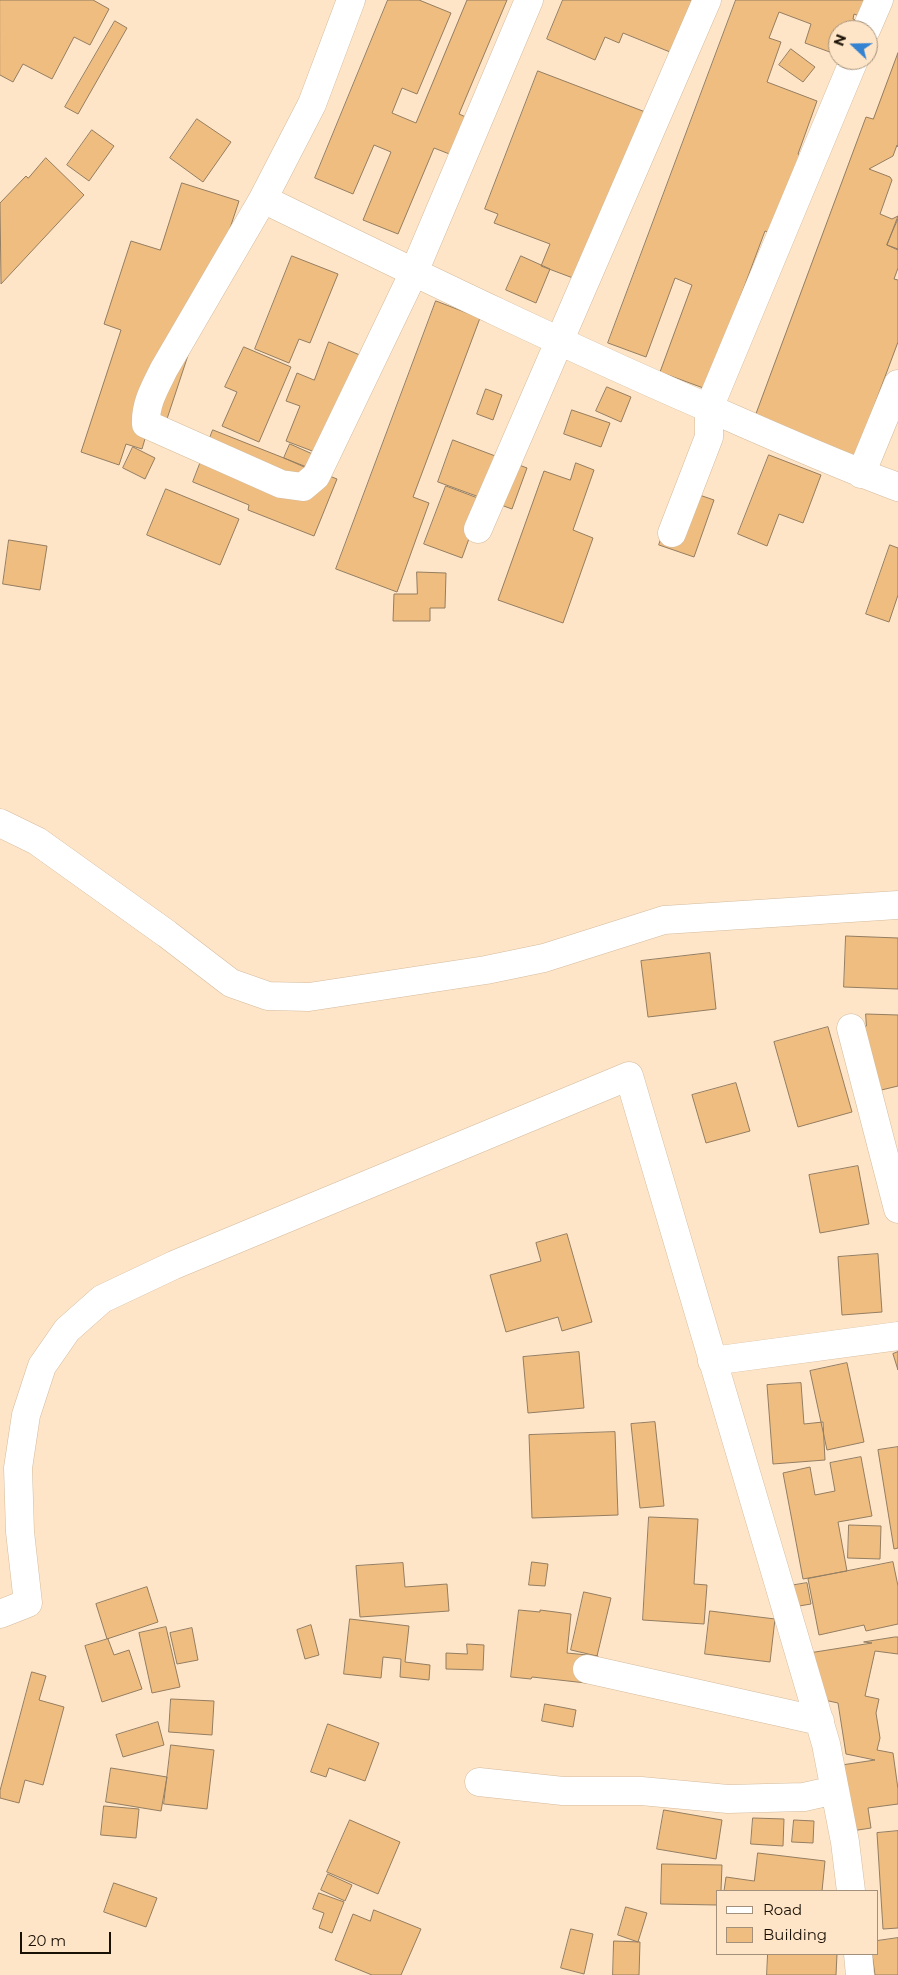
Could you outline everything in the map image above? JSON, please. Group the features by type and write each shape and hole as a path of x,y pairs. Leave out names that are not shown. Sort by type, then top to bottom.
{"street":[{"path":"351,0 312,104 263,199 156,384 145,414 146,424 281,484 303,487 316,476 414,272 529,0"},
{"path":"478,529 707,0"},
{"path":"870,20 879,0"},
{"path":"672,532 709,437 709,408 850,70"},
{"path":"263,199 560,342 861,474 898,488"},
{"path":"861,474 898,384"},
{"path":"0,823 38,841 167,934 231,983 268,996 310,997 486,970 544,958 664,920 898,905"},
{"path":"851,1028 898,1209"},
{"path":"0,1614 28,1603 20,1532 18,1468 26,1415 42,1366 67,1330 102,1299 174,1265 629,1076 820,1721 845,1842 851,1890"},
{"path":"712,1361 898,1336"},
{"path":"587,1669 820,1721"},
{"path":"479,1782 562,1791 640,1791 728,1799 804,1796 835,1790"},
{"path":"858,1955 860,1975"}],"building":[{"path":"0,0 93,0 109,9 90,45 74,37 52,79 23,64 13,82 0,75"},
{"path":"388,0 419,0 451,13 417,94 402,88 392,113 416,123 467,0 507,0 459,114 468,118 452,155 434,148 398,234 363,220 391,152 374,145 353,194 315,178"},
{"path":"563,0 692,0 670,52 623,33 619,43 605,37 595,60 547,39"},
{"path":"736,0 892,0 882,25 878,23 878,20 869,20 854,14 853,19 856,20 828,20 828,51 805,43 811,24 779,12 769,38 781,42 767,82 817,101 798,154 820,162 791,241 765,231 706,389 660,372 692,285 675,278 646,357 608,343"},
{"path":"115,21 127,28 78,114 65,107"},
{"path":"791,49 815,67 803,82 779,65"},
{"path":"898,53 898,147 897,145 893,156 869,169 890,177 892,180 880,214 892,219 898,216 887,245 898,249 898,268 894,279 898,280 898,342 855,457 754,419 866,117 873,119"},
{"path":"538,71 661,118 573,278 541,266 550,244 494,223 498,214 485,209"},
{"path":"197,119 231,142 203,182 170,158"},
{"path":"92,130 114,146 89,181 67,165"},
{"path":"46,158 84,195 1,284 0,203 26,176 28,178"},
{"path":"182,183 239,201 161,437 147,432 142,449 126,444 119,465 81,452 121,330 104,324 131,241 160,250"},
{"path":"898,219 898,250 887,245"},
{"path":"292,256 338,274 310,343 299,339 289,363 255,349"},
{"path":"521,256 550,269 536,303 506,290"},
{"path":"436,301 480,318 413,497 429,503 397,592 336,569"},
{"path":"329,342 367,358 328,457 286,441 300,406 286,401 297,373 314,380"},
{"path":"244,347 291,367 259,442 222,426 237,392 225,387"},
{"path":"607,387 631,397 621,422 596,411"},
{"path":"486,389 502,395 493,420 477,414"},
{"path":"572,410 610,423 601,447 564,434"},
{"path":"213,430 337,479 314,536 248,510 249,505 193,482"},
{"path":"453,440 527,468 512,509 438,482"},
{"path":"290,444 317,456 311,470 284,458"},
{"path":"133,447 155,458 145,479 123,468"},
{"path":"769,455 821,475 803,523 779,514 767,546 738,534"},
{"path":"576,463 594,470 573,530 593,538 563,623 498,600 544,471 570,480"},
{"path":"446,486 483,500 462,558 424,544"},
{"path":"679,488 714,500 694,557 659,545"},
{"path":"166,489 239,519 220,565 147,535"},
{"path":"9,540 47,546 40,590 3,584"},
{"path":"890,545 898,548 898,595 889,622 866,614"},
{"path":"417,572 446,573 445,608 430,608 430,621 393,621 394,594 417,594"},
{"path":"846,936 898,938 898,989 844,987"},
{"path":"710,953 716,1009 648,1017 641,961"},
{"path":"866,1014 898,1015 898,1086 873,1092 848,1031 866,1026"},
{"path":"828,1027 852,1112 798,1127 774,1042"},
{"path":"736,1083 750,1131 706,1143 692,1095"},
{"path":"858,1166 869,1224 820,1233 809,1175"},
{"path":"567,1234 592,1322 562,1331 558,1317 506,1332 490,1275 541,1261 536,1243"},
{"path":"878,1254 882,1312 842,1315 838,1257"},
{"path":"579,1352 584,1408 528,1413 523,1357"},
{"path":"898,1352 898,1370 893,1354"},
{"path":"847,1363 864,1442 827,1450 810,1371"},
{"path":"801,1383 804,1424 823,1422 825,1460 773,1464 767,1385"},
{"path":"655,1422 664,1506 640,1508 631,1424"},
{"path":"615,1432 618,1515 532,1518 529,1435"},
{"path":"898,1447 898,1548 894,1549 878,1450"},
{"path":"861,1457 872,1516 838,1522 847,1571 803,1579 783,1473 810,1467 815,1495 835,1491 830,1463"},
{"path":"649,1517 698,1519 694,1584 707,1585 704,1624 643,1620"},
{"path":"849,1525 881,1526 880,1559 848,1558"},
{"path":"532,1562 548,1564 545,1586 529,1585"},
{"path":"893,1562 898,1586 898,1624 866,1631 864,1625 819,1635 808,1579"},
{"path":"403,1563 405,1587 447,1584 449,1611 360,1617 356,1566"},
{"path":"807,1583 811,1604 793,1607 789,1586"},
{"path":"147,1587 158,1622 107,1639 96,1604"},
{"path":"584,1592 611,1598 597,1656 571,1650"},
{"path":"519,1610 540,1612 540,1610 571,1614 567,1653 598,1656 595,1684 532,1677 531,1679 511,1677"},
{"path":"710,1611 775,1619 770,1662 705,1654"},
{"path":"350,1619 409,1626 405,1662 430,1665 429,1680 400,1677 401,1659 383,1657 381,1678 344,1674"},
{"path":"311,1625 319,1655 305,1659 297,1630"},
{"path":"166,1627 180,1687 152,1693 139,1633"},
{"path":"192,1628 198,1660 177,1664 170,1633"},
{"path":"898,1637 898,1654 875,1651 865,1696 879,1699 876,1713 880,1738 877,1750 893,1753 898,1804 868,1808 871,1828 845,1832 835,1766 875,1760 846,1754 838,1703 815,1698 809,1653 872,1643 864,1642"},
{"path":"108,1639 114,1655 129,1650 142,1689 102,1702 85,1646"},
{"path":"467,1644 484,1645 483,1670 446,1669 446,1653 467,1654"},
{"path":"32,1672 46,1676 39,1700 64,1707 43,1785 25,1780 19,1803 0,1798 0,1791"},
{"path":"171,1699 214,1701 212,1735 169,1732"},
{"path":"545,1704 576,1710 573,1727 542,1721"},
{"path":"158,1722 164,1745 123,1757 116,1735"},
{"path":"328,1724 379,1743 365,1781 329,1768 326,1777 311,1772"},
{"path":"171,1745 214,1750 207,1809 164,1804"},
{"path":"111,1768 167,1777 161,1811 106,1802"},
{"path":"104,1806 139,1809 136,1838 101,1835"},
{"path":"664,1810 722,1820 716,1859 657,1849"},
{"path":"753,1818 784,1819 783,1846 751,1844"},
{"path":"350,1820 400,1842 378,1894 327,1872"},
{"path":"794,1820 814,1821 813,1843 792,1842"},
{"path":"898,1831 898,1928 883,1929 877,1833"},
{"path":"758,1853 825,1861 822,1890 724,1890 726,1877 754,1881"},
{"path":"662,1864 722,1865 721,1890 716,1890 716,1905 661,1904"},
{"path":"328,1874 352,1885 345,1901 321,1890"},
{"path":"114,1883 157,1898 146,1927 104,1912"},
{"path":"319,1893 344,1902 332,1933 319,1928 324,1913 313,1909"},
{"path":"626,1907 647,1913 638,1942 618,1935"},
{"path":"374,1910 421,1929 401,1975 372,1975 335,1960 353,1914 370,1921"},
{"path":"571,1929 593,1934 584,1974 561,1968"},
{"path":"898,1938 898,1975 875,1975 872,1955 878,1955 878,1941"},
{"path":"614,1941 640,1942 639,1975 613,1975"},
{"path":"768,1955 837,1955 836,1975 767,1975"}]}
